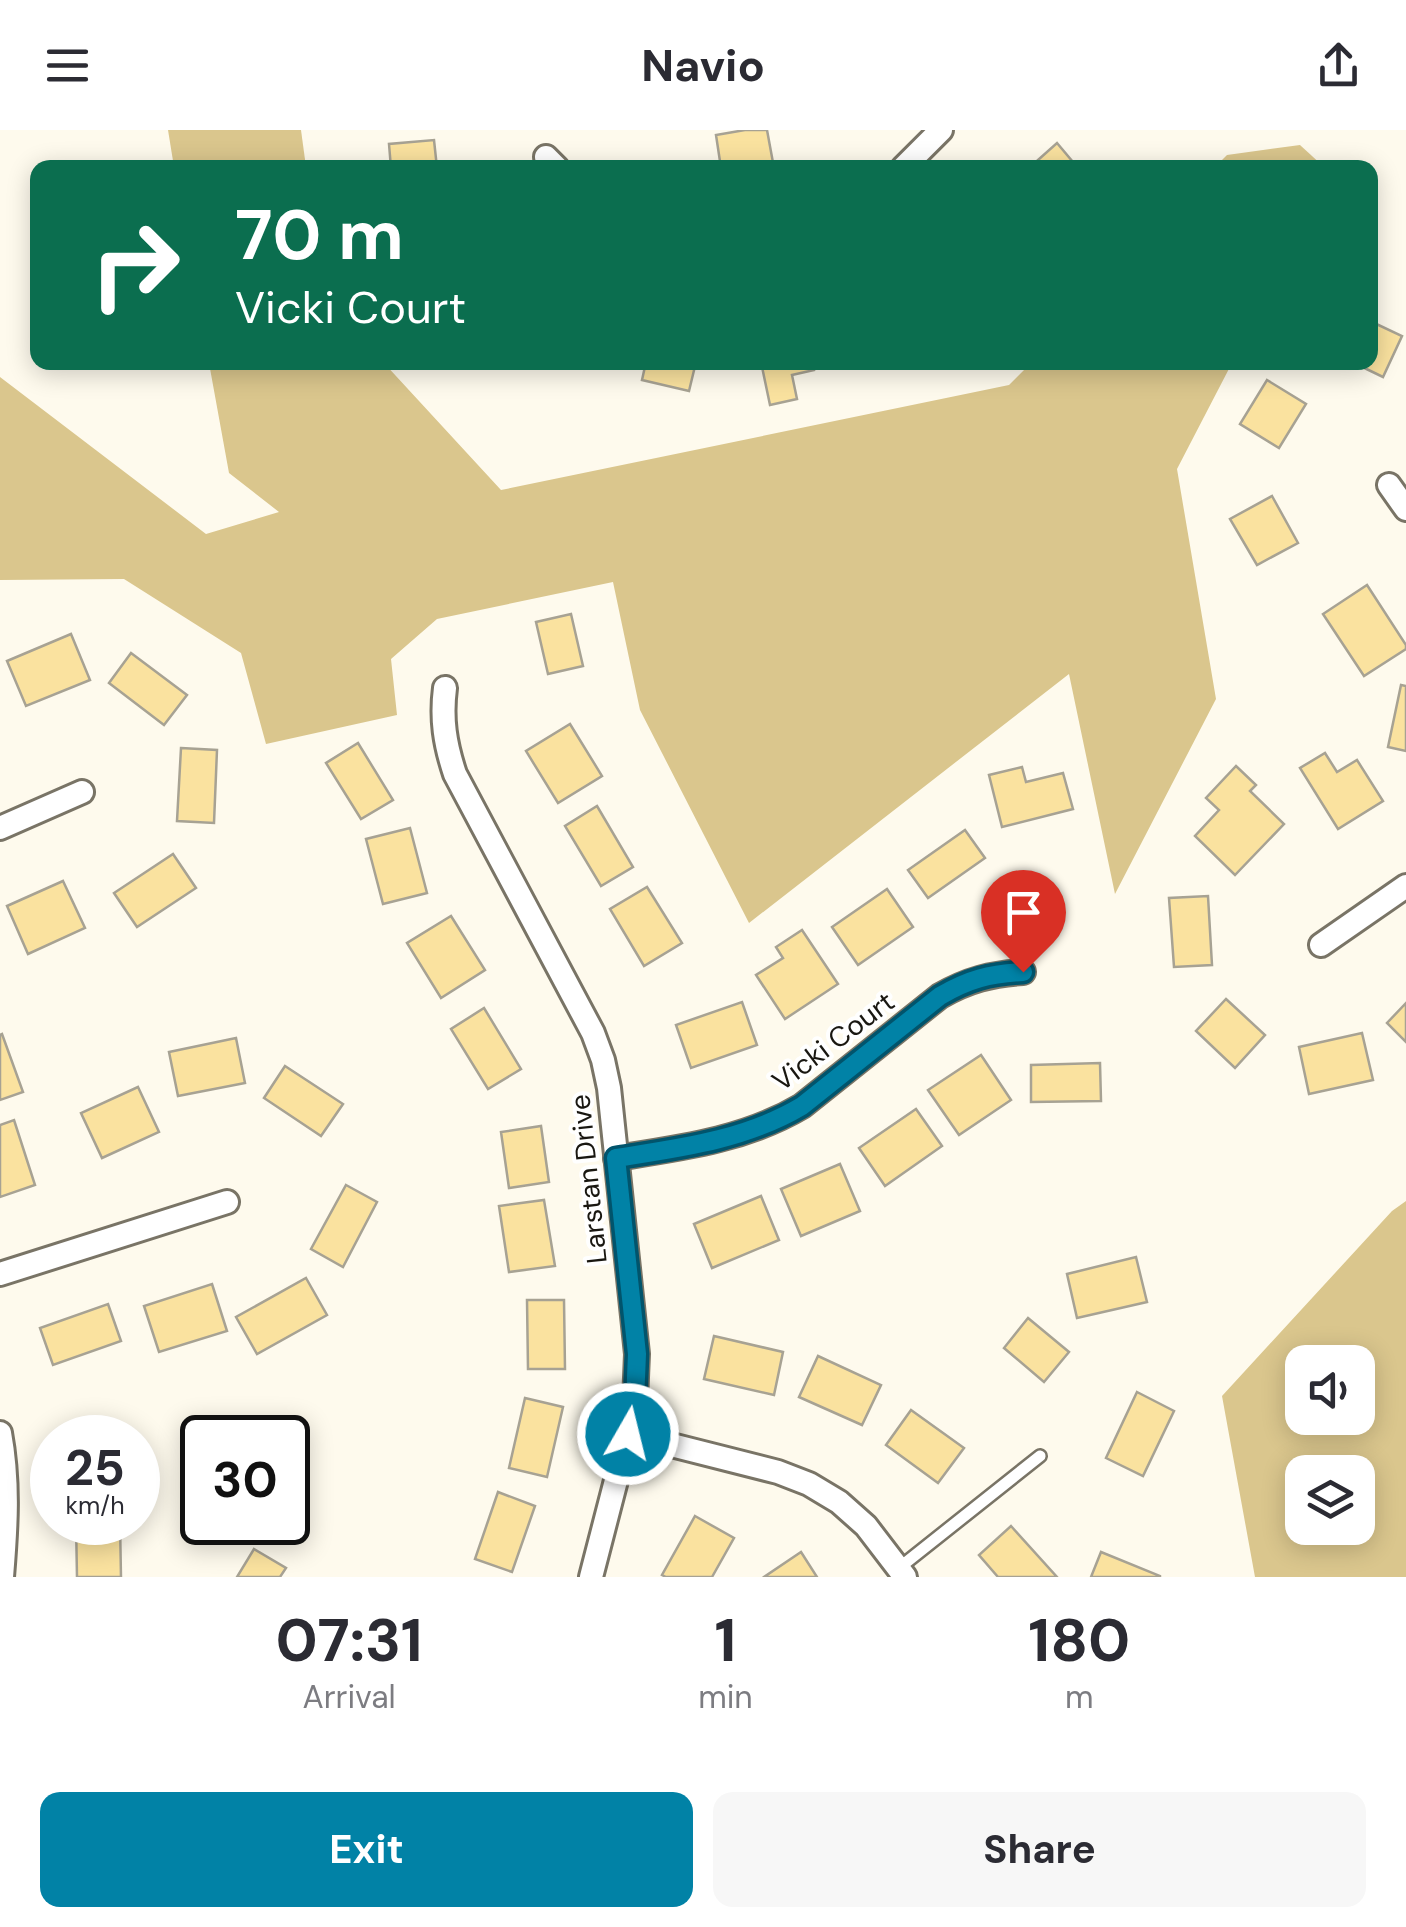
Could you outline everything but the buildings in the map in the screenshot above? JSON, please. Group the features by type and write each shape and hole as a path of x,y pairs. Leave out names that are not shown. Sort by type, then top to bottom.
{"street":[{"path":"911,160 941,130"},
{"path":"1389,484 1406,509"},
{"name":"Larstan Drive","path":"444,688 444,744 455,774 593,1034 609,1088 637,1354 635,1401 591,1577"},
{"path":"0,828 82,792"},
{"path":"1322,945 1406,886"},
{"name":"Vicki Court","path":"616,1158 691,1146 778,1120 802,1106 940,996 965,982 1023,972"},
{"path":"0,1274 227,1202"},
{"path":"0,1433 6,1466 7,1514 2,1577"},
{"path":"628,1434 778,1472 809,1484 839,1502 866,1526 902,1572"}],"lane":[{"path":"902,1572 1040,1456"}],"shaded area":[{"path":"168,130 301,130 305,160 173,160"},
{"path":"1300,145 1316,160 1222,160 1227,155"},
{"path":"210,370 390,370 501,490 1009,385 1024,370 1228,370 1177,469 1216,699 1115,894 1069,674 749,923 640,710 613,582 437,619 391,659 397,715 266,744 241,653 124,579 0,580 0,377 206,534 279,512 229,473"},
{"path":"1406,1201 1406,1577 1255,1577 1222,1396 1392,1211"}],"route":[{"path":"628,1434 635,1401 637,1354 616,1158 691,1146 778,1120 802,1106 940,996 965,982 1023,972"}]}
